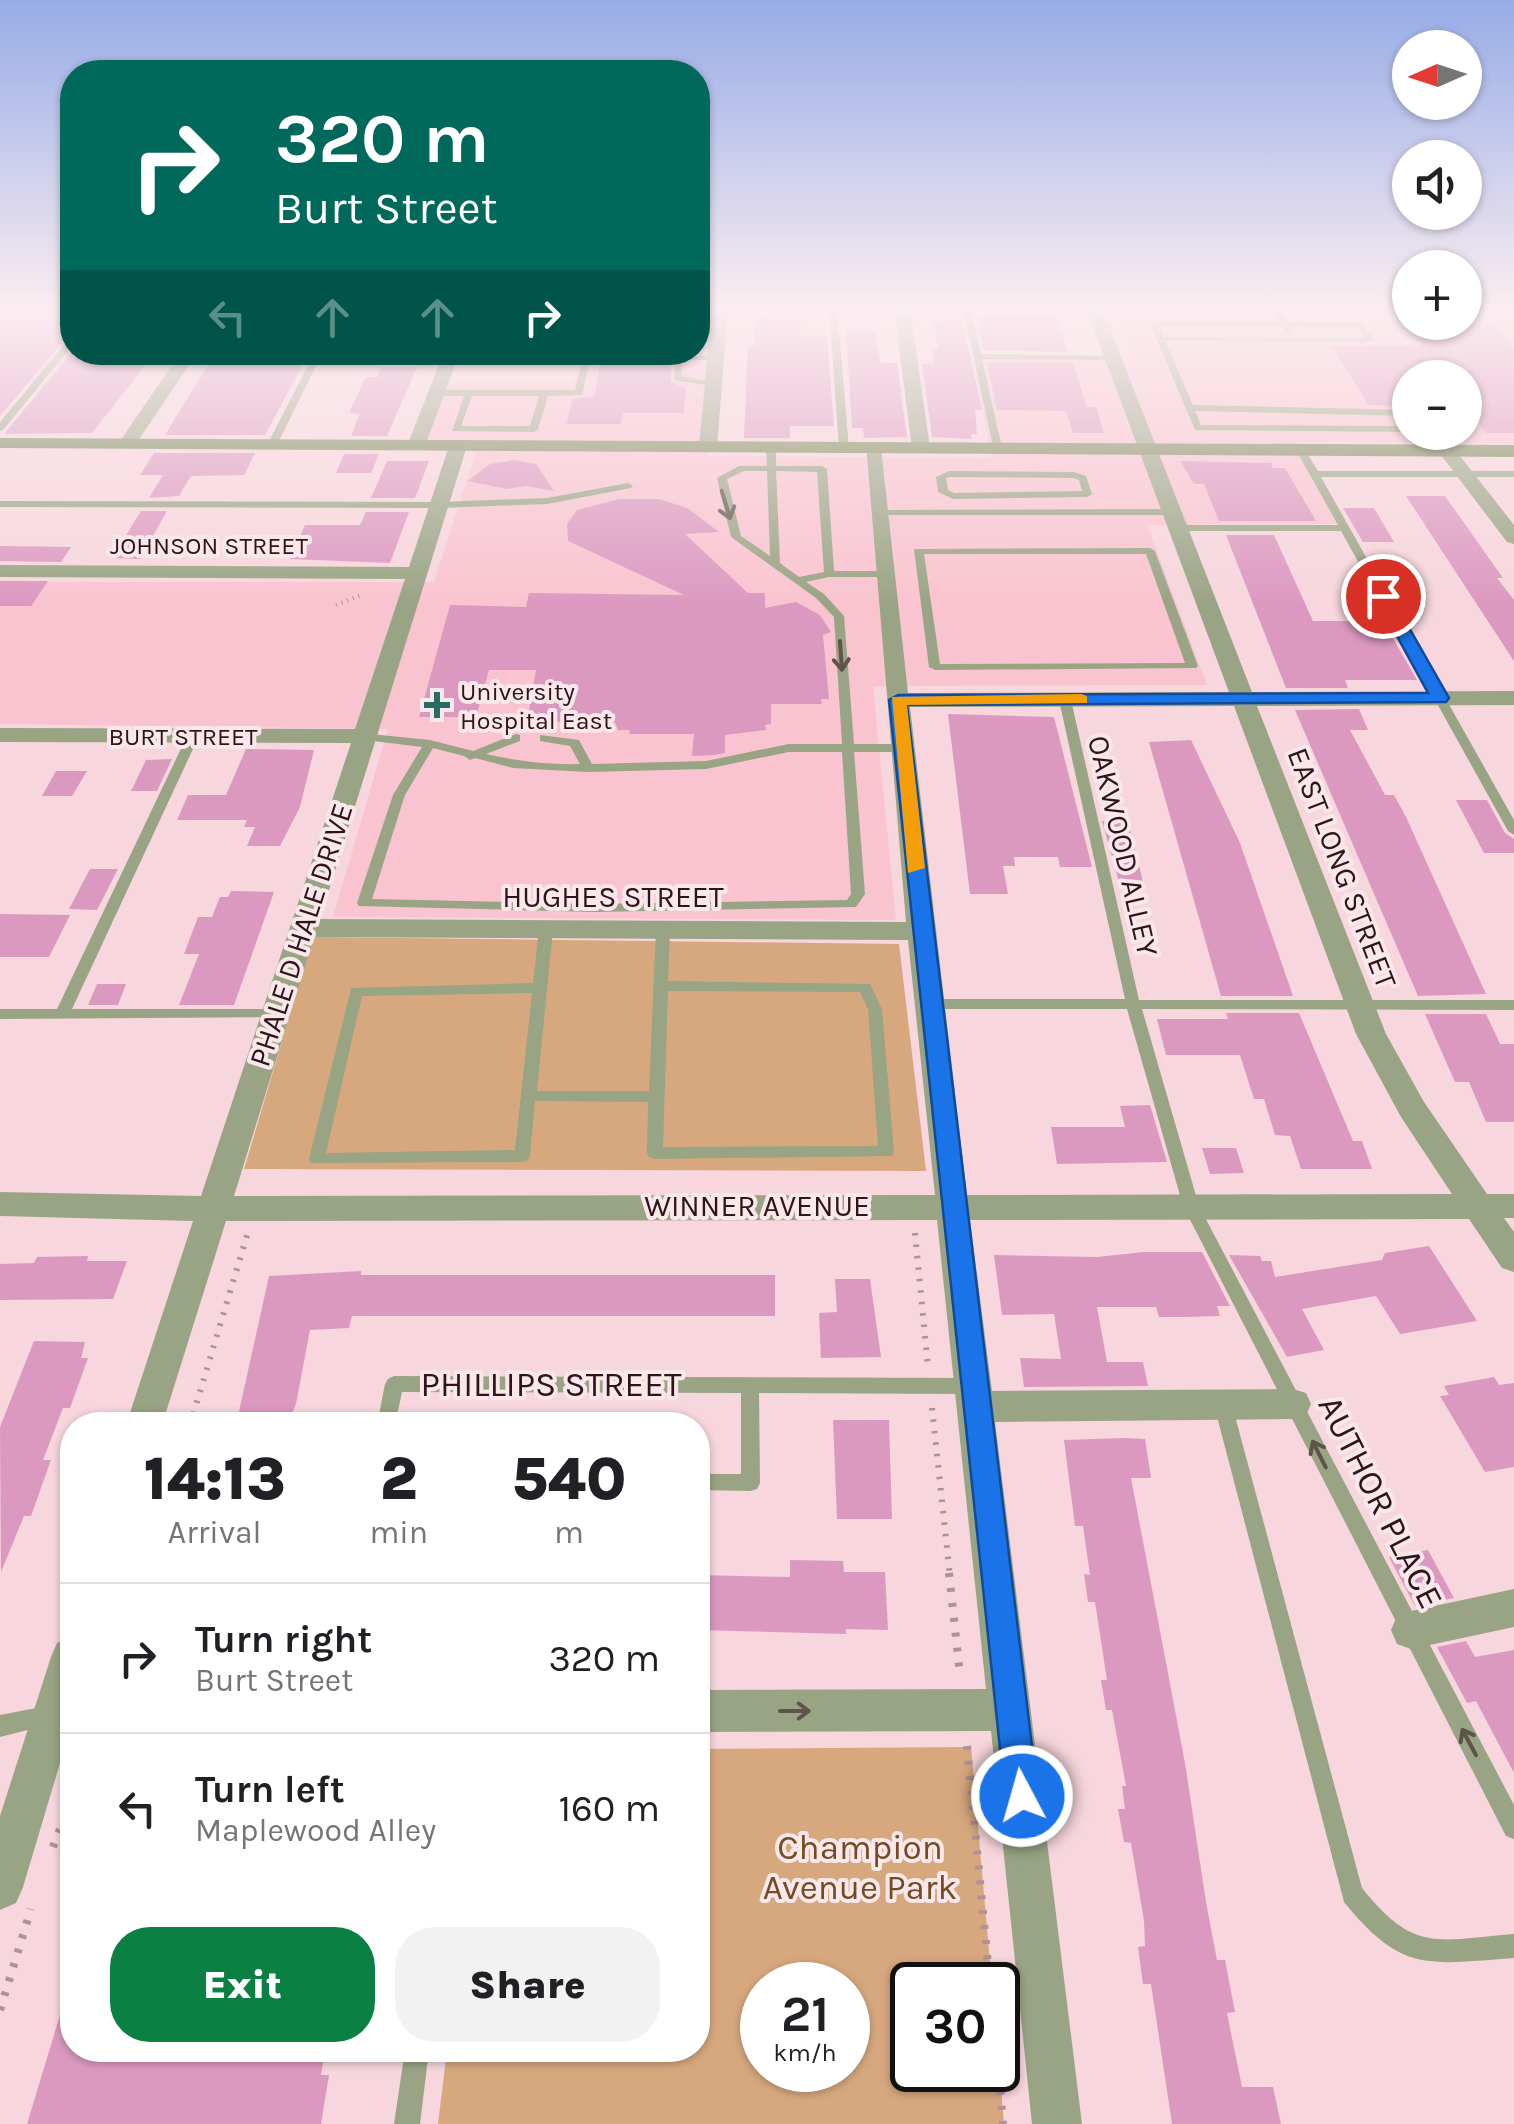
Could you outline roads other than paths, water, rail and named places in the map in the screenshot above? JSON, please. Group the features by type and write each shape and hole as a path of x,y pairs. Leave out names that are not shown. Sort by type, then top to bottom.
{"main road":[{"path":"0,444 708,447 771,457 844,448 1514,451"}],"street":[{"path":"127,444 152,407"},
{"path":"416,446 431,407"},
{"path":"708,447 712,407"},
{"path":"915,407 921,448"},
{"name":"EAST LONG STREET","path":"1132,407 1359,1005 1394,1079 1514,1259"},
{"name":"PHALE D HALE DRIVE","path":"148,1412 458,446"},
{"path":"872,448 921,931 956,1206 1057,2124"},
{"path":"1447,451 1514,538"},
{"name":"JOHNSON STREET","path":"0,571 414,584"},
{"path":"898,700 1514,698"},
{"name":"BURT STREET","path":"0,736 365,736"},
{"name":"HUGHES STREET","path":"304,928 921,931"},
{"name":"WINNER AVENUE","path":"0,1204 213,1209 256,1226 956,1206 1514,1206"},
{"name":"PHILLIPS STREET","path":"977,1396 1294,1404"},
{"path":"1411,1630 1514,1608"},
{"path":"710,1711 1012,1710"},
{"path":"2,1874 60,1723"}],"lane":[{"path":"0,428 17,407"},
{"path":"272,445 291,407"},
{"path":"449,407 462,411"},
{"path":"464,407 455,429 534,430 540,407"},
{"path":"841,407 844,448"},
{"path":"988,407 997,448"},
{"path":"1392,413 1190,408 1198,428 1392,429"},
{"path":"1338,413 1362,450"},
{"path":"1301,450 1514,831"},
{"path":"771,457 774,566"},
{"path":"430,744 398,795 364,903 714,908 851,904 858,894 838,616 799,580 736,537 720,487 722,478 735,469 771,457 822,470 829,574"},
{"path":"1074,474 1084,478 1087,494 1015,496 952,496 943,492 941,477 1074,474"},
{"path":"1315,474 1514,474"},
{"path":"0,504 439,505 547,501 628,486"},
{"path":"879,513 1345,528"},
{"path":"1150,551 1192,666 1063,667 935,667 918,552 1150,551"},
{"path":"799,580 829,574 885,574"},
{"name":"OAKWOOD ALLEY","path":"1064,700 1133,1004 1191,1206"},
{"path":"62,1014 194,736"},
{"path":"365,736 430,744 530,767 706,765 789,748 902,748"},
{"path":"470,756 516,738"},
{"path":"544,738 575,743 588,768"},
{"path":"540,988 356,991 316,1159 522,1156 528,1096 540,988 546,929"},
{"path":"661,986 865,987 874,1009 886,1152 654,1153 656,1096 661,986 664,930"},
{"path":"930,1004 1514,1005"},
{"path":"0,1014 276,1014"},
{"path":"528,1096 656,1096"},
{"name":"AUTHOR PLACE","path":"1191,1206 1514,1828"},
{"name":"PHILLIPS STREET","path":"389,1412 394,1384 930,1386 977,1396"},
{"path":"710,1482 750,1482 750,1384"},
{"path":"1223,1405 1352,1894 1375,1926 1402,1946 1435,1951 1514,1946"},
{"path":"0,1726 60,1714"},
{"path":"407,2124 416,2062"}],"place":[{"name":"University Hospital East","path":"437,705"}],"park label":[{"name":"Champion Avenue Park","path":"860,1867"}]}
